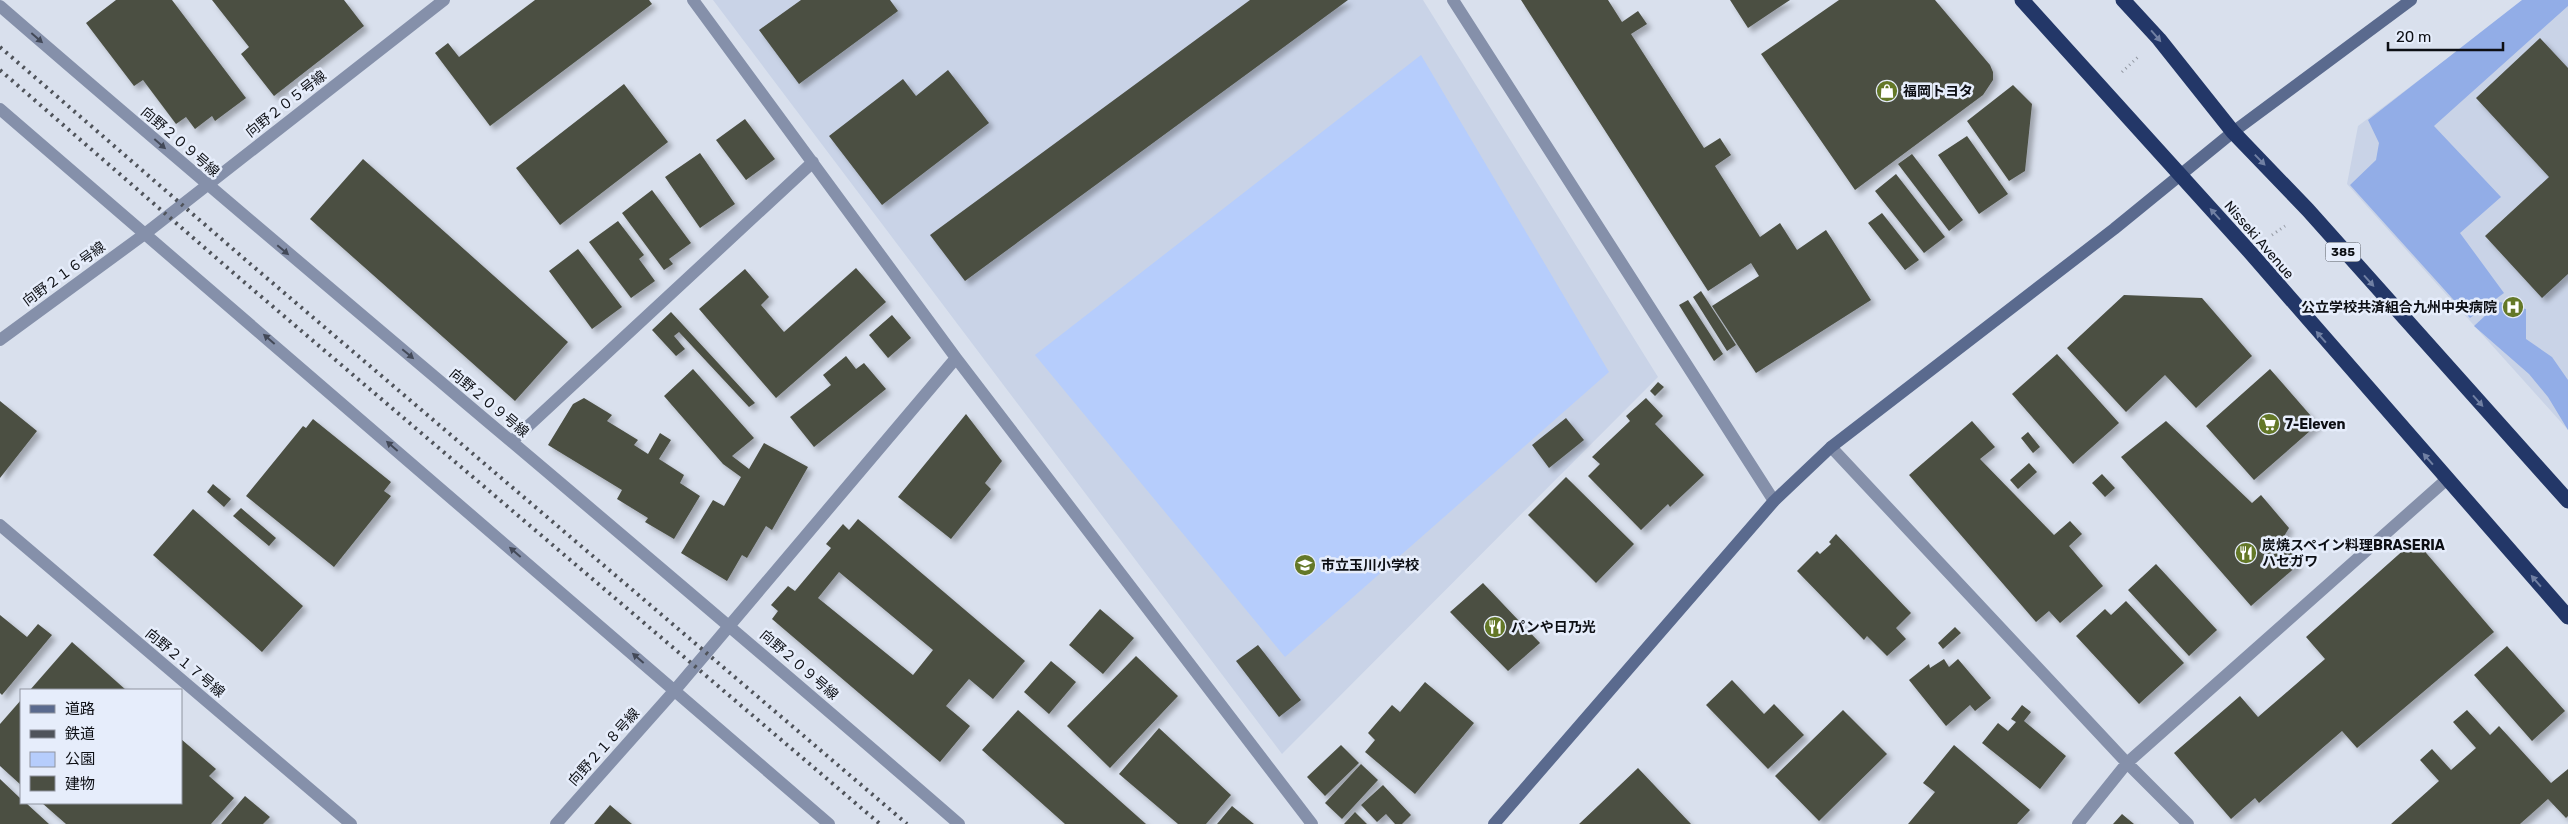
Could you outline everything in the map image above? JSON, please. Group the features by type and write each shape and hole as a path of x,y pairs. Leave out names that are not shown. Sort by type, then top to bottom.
{"highway":[{"name":"Nisseki Avenue","path":"2022,0 2249,251 2446,480 2568,618"},
{"name":"385","path":"2123,0 2158,39 2233,132 2308,210 2568,500"}],"street":[{"name":"向野２０５号線","path":"146,233 444,0"},
{"path":"694,0 956,358 1312,824"},
{"path":"1453,0 1774,501"},
{"path":"1494,824 1774,501 1831,447 2180,176 2233,132 2411,0"},
{"name":"向野２０９号線","path":"0,6 206,185 729,624 959,824"},
{"path":"0,109 829,824"},
{"path":"512,442 813,162"},
{"name":"向野２１６号線","path":"0,340 146,233"},
{"name":"向野２１８号線","path":"556,824 675,690 956,358"},
{"path":"1831,447 2127,763 2188,824"},
{"path":"2078,824 2127,763 2446,480"},
{"name":"向野２１７号線","path":"0,525 351,824"}],"path":[{"path":"2103,89 2158,39"},
{"path":"2249,251 2308,210"}],"shaded area":[{"name":"市立玉川小学校","path":"713,0 1423,0 1658,377 1282,754"},
{"path":"2522,0 2568,0 2568,6 2434,126 2501,197 2460,233 2504,293 2470,318 2350,185 2376,160 2379,143 2368,120"},
{"name":"公立学校共済組合九州中央病院","path":"2525,0 2568,0 2568,430 2347,184 2358,126"},
{"path":"2500,302 2526,309 2526,339 2552,357 2568,380 2568,430 2548,397 2529,374 2474,326"}],"green space":[{"path":"1421,55 1609,372 1285,657 1035,355"}],"building":[{"path":"116,0 172,0 246,98 215,121 212,116 195,129 186,117 176,124 143,80 134,86 86,23"},
{"path":"212,0 344,0 364,26 274,96 241,54 249,47"},
{"path":"535,0 649,0 652,4 490,126 435,53 448,43 459,57"},
{"path":"801,0 890,0 898,11 799,84 759,30"},
{"path":"1250,0 1348,0 965,281 930,235"},
{"path":"1521,0 1608,0 1622,22 1638,11 1647,24 1631,34 1704,148 1720,138 1731,155 1715,166 1760,237 1780,223 1797,250 1826,230 1871,300 1756,373 1712,306 1759,276 1751,263 1708,291"},
{"path":"1730,0 1790,0 1748,28"},
{"name":"福岡トヨタ","path":"1839,0 1935,0 1990,65 1993,72 1993,80 1983,95 1855,190 1761,54"},
{"path":"2540,38 2568,68 2568,274 2542,298 2485,236 2549,177 2476,98"},
{"path":"948,70 989,123 882,205 829,136 903,79 916,96"},
{"path":"624,84 668,142 560,225 516,168"},
{"path":"2013,85 2032,104 2025,171 2009,181 1967,121"},
{"path":"745,119 775,159 746,180 716,140"},
{"path":"1967,136 2008,194 1979,214 1938,155"},
{"path":"700,153 735,204 700,228 665,177"},
{"path":"1912,154 1963,220 1949,231 1898,164"},
{"path":"363,159 568,342 515,401 310,219"},
{"path":"1896,174 1945,237 1924,253 1875,191"},
{"path":"652,190 691,243 669,259 673,264 664,270 622,213"},
{"path":"1882,213 1919,260 1905,270 1868,223"},
{"path":"618,221 644,255 639,259 655,281 631,298 589,242"},
{"path":"578,249 622,307 592,329 549,271"},
{"path":"856,268 886,302 776,398 699,309 745,269 769,297 761,305 784,332"},
{"path":"1701,291 1736,345 1727,351 1693,297"},
{"path":"2124,295 2202,298 2252,356 2196,408 2165,375 2126,412 2067,348"},
{"path":"1688,300 1723,354 1714,361 1679,305"},
{"path":"671,312 755,403 749,407 679,332 674,336 685,349 676,356 652,330"},
{"path":"892,315 911,338 888,358 869,335"},
{"path":"2057,354 2119,423 2073,464 2012,394"},
{"path":"846,356 856,369 864,363 886,389 814,447 790,417 831,385 823,375"},
{"path":"693,369 754,438 732,456 749,469 764,443 808,467 772,530 766,526 747,558 742,555 727,581 681,553 713,500 724,506 741,477 723,464 664,396"},
{"path":"2270,369 2318,424 2254,480 2206,426"},
{"path":"1658,382 1664,387 1655,396 1650,391"},
{"path":"584,398 612,415 607,421 638,440 634,445 648,454 660,433 671,440 659,459 684,475 680,483 700,496 674,539 645,522 648,518 617,499 622,490 548,445 573,404"},
{"path":"1646,398 1663,416 1655,424 1704,475 1670,507 1668,504 1641,530 1588,476 1600,464 1592,457 1630,421 1626,416"},
{"path":"0,401 37,431 0,478"},
{"path":"966,414 1002,461 985,483 991,489 951,539 898,497"},
{"path":"1566,418 1584,440 1549,468 1532,445"},
{"path":"313,419 391,482 384,491 391,496 334,567 246,496 303,426 306,428"},
{"path":"1972,421 1995,447 1980,459 2054,535 2070,521 2082,534 2069,546 2103,586 2060,623 2049,611 2036,622 1909,475"},
{"path":"2166,421 2252,503 2261,495 2289,528 2283,538 2298,565 2251,606 2121,457"},
{"path":"2028,432 2040,447 2033,453 2021,438"},
{"path":"2029,463 2037,472 2018,489 2010,480"},
{"path":"2102,474 2115,488 2105,497 2092,483"},
{"path":"1566,477 1634,544 1596,583 1528,515"},
{"path":"213,484 231,499 224,507 207,492"},
{"path":"241,508 276,538 269,546 233,516"},
{"path":"193,509 303,606 262,652 153,555"},
{"path":"858,519 1025,661 993,699 969,679 946,706 970,726 940,762 772,619 778,611 771,605 788,586 795,591 831,548 826,544 843,524 849,530","holes":["839,572 933,650 913,675 818,598"]},
{"path":"1836,534 1911,613 1896,628 1906,639 1887,656 1867,636 1864,640 1797,571 1817,551 1820,554 1831,544 1829,542"},
{"path":"2407,547 2421,547 2494,632 2357,748 2342,731 2259,803 2255,798 2231,819 2174,753 2240,696 2258,717 2325,659 2306,637"},
{"path":"2156,564 2217,630 2189,656 2128,590"},
{"name":"パンや日乃光","path":"1483,583 1540,643 1508,671 1450,612"},
{"path":"2126,601 2184,663 2139,704 2076,636 2105,609 2111,615"},
{"path":"1100,609 1134,638 1103,674 1069,645"},
{"path":"0,615 27,637 38,624 52,635 2,695 0,693"},
{"path":"1955,627 1961,633 1943,649 1938,643"},
{"path":"72,642 125,689 31,689"},
{"path":"1258,645 1301,700 1279,717 1236,661"},
{"path":"2507,646 2565,711 2532,741 2474,675"},
{"path":"1136,656 1178,696 1110,768 1067,726"},
{"path":"1944,659 1949,667 1958,659 1991,698 1975,711 1970,705 1946,726 1909,680 1929,664 1930,668"},
{"path":"1051,661 1076,682 1049,714 1024,692"},
{"path":"1732,680 1764,714 1774,704 1804,735 1768,769 1706,705"},
{"path":"1425,682 1474,723 1415,794 1365,752 1375,740 1368,733 1392,705 1400,712"},
{"path":"20,701 20,784 0,766 0,724"},
{"path":"2022,705 2031,712 2024,721 2066,756 2040,789 1982,743 1998,723 2008,731 2016,722 2011,719"},
{"path":"1018,710 1146,824 1065,824 982,750"},
{"path":"1843,710 1887,754 1819,821 1775,776"},
{"path":"2467,710 2490,735 2499,726 2551,783 2568,769 2568,816 2566,818 2548,799 2520,824 2391,824 2439,781 2420,760 2432,749 2451,770 2476,748 2453,722"},
{"path":"1159,728 1231,795 1206,824 1178,824 1119,774"},
{"path":"182,740 216,769 209,776 234,798 211,824 66,824 43,804 182,804"},
{"path":"1341,745 1359,763 1325,796 1307,777"},
{"path":"1954,745 2030,810 2017,824 1908,824 1935,792 1923,783"},
{"path":"1361,764 1378,780 1342,819 1325,803"},
{"path":"1638,768 1691,824 1579,824"},
{"path":"0,779 20,798 20,804 27,804 49,824 0,824"},
{"path":"1383,785 1411,815 1402,824 1395,824 1386,814 1377,822 1361,805"},
{"path":"245,796 270,817 263,824 221,824"},
{"path":"610,805 632,824 594,824"},
{"path":"1232,806 1254,824 1217,824"},
{"path":"1355,812 1367,824 1344,824"},
{"path":"2122,814 2134,824 2113,824"}],"railway":[{"path":"0,47 248,262 907,824"},
{"path":"0,70 237,276 880,824"}],"place":[{"name":"福岡トヨタ","path":"1887,91"},
{"name":"公立学校共済組合九州中央病院","path":"2513,307"},
{"name":"7-Eleven","path":"2269,424"},
{"name":"炭焼スペイン料理BRASERIA ハセガワ","path":"2246,553"},
{"name":"市立玉川小学校","path":"1305,565"},
{"name":"パンや日乃光","path":"1495,627"}]}
